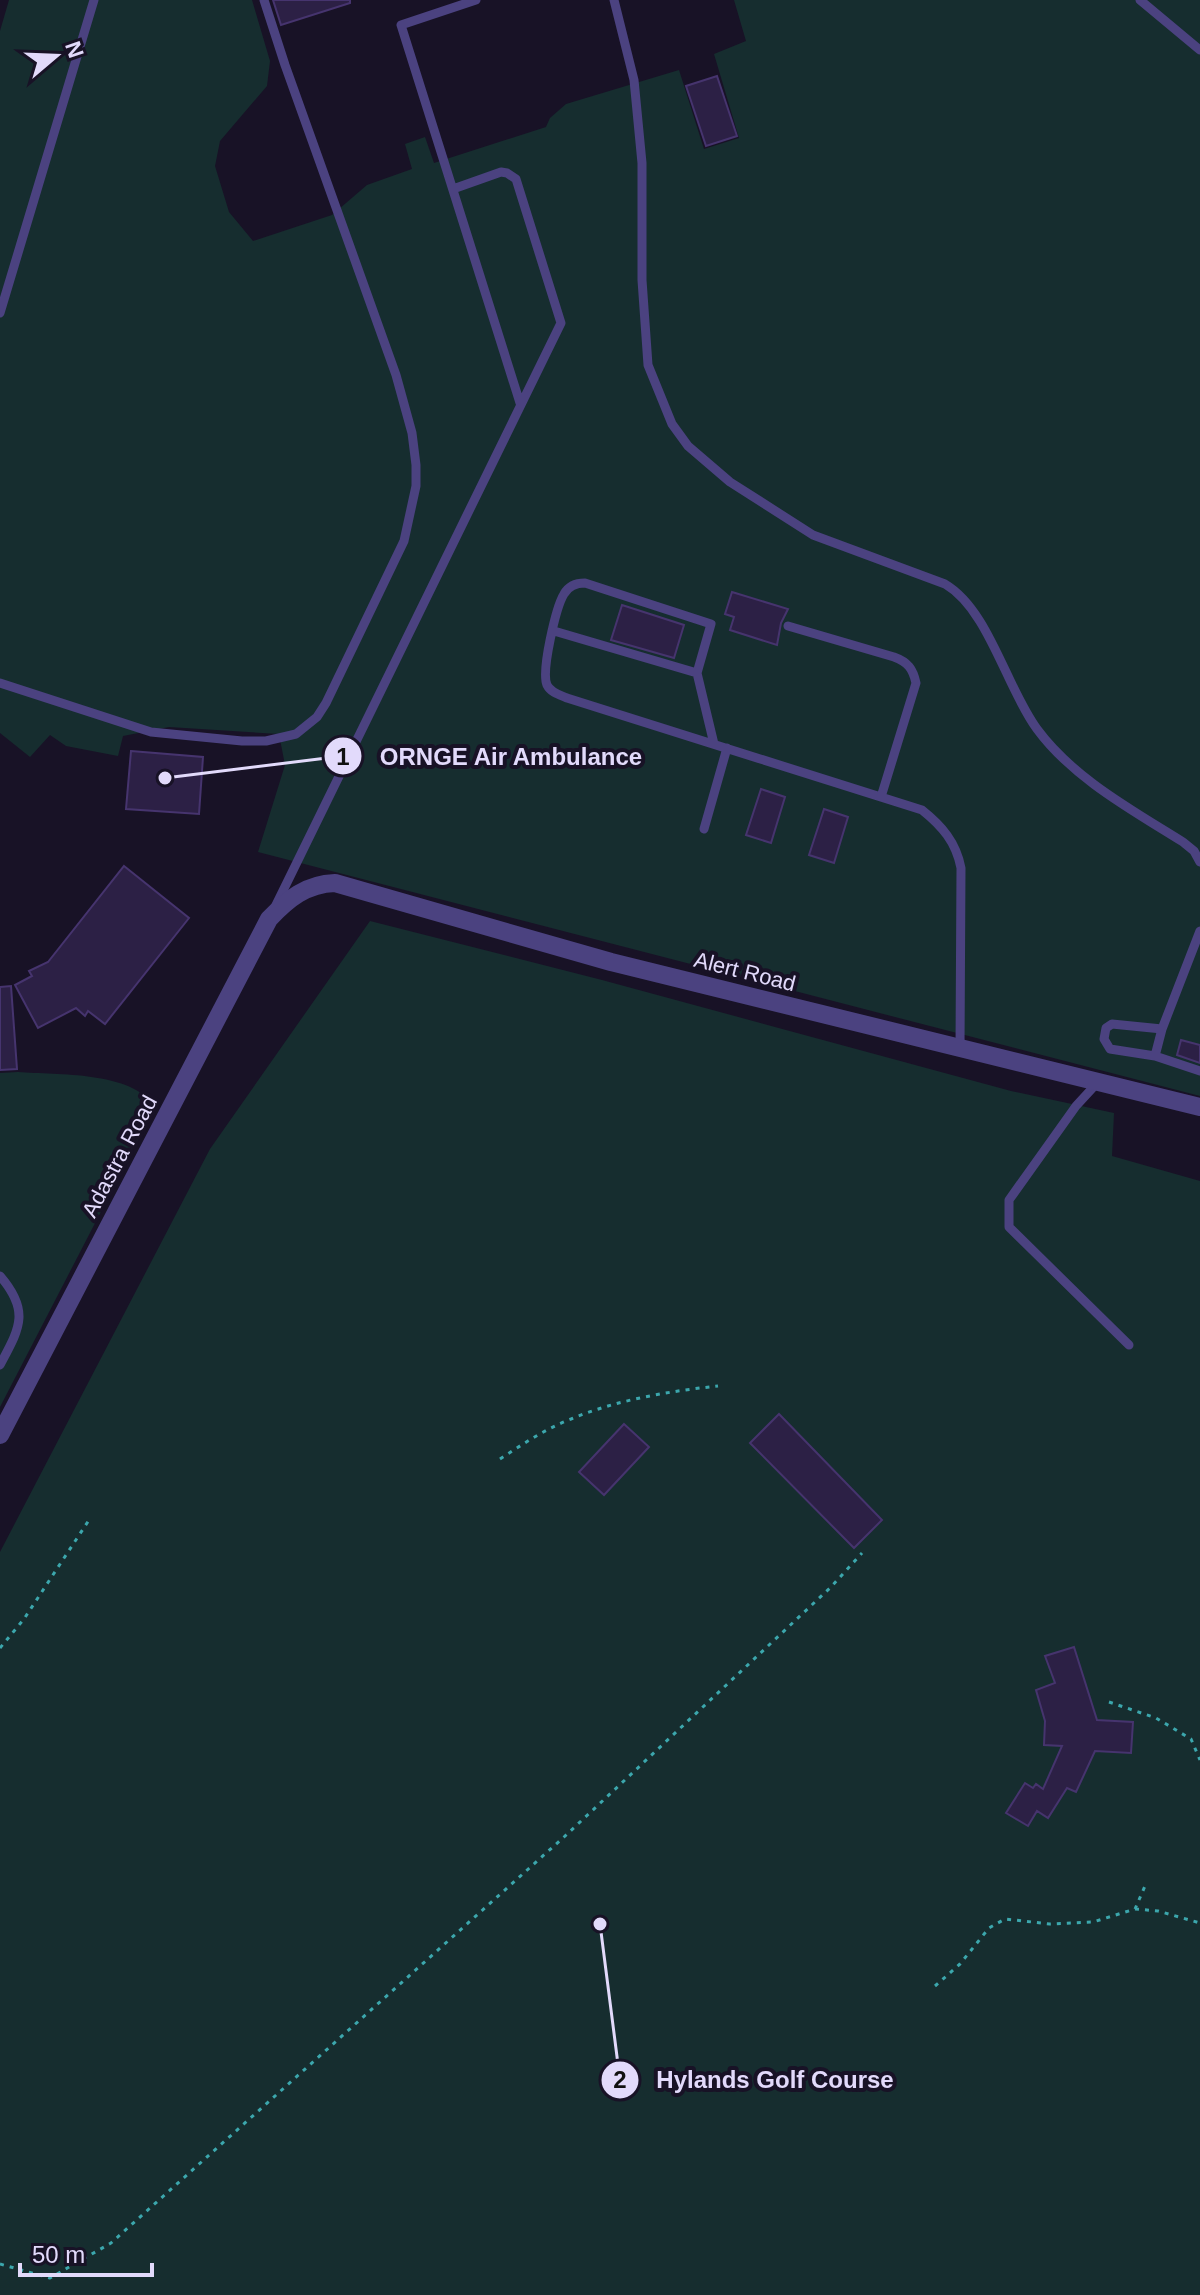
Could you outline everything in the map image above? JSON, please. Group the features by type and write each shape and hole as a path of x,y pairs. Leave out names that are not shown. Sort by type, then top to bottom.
{"street":[{"name":"Alert Road","path":"285,902 311,887 335,883 611,962 1200,1107"},
{"name":"Adastra Road","path":"0,1435 269,919 285,902"}],"lane":[{"path":"0,313 94,0"},
{"path":"0,683 164,735 266,741 296,734 317,717 326,703 404,541 416,486 412,433 396,375 264,0"},
{"path":"476,0 401,25 520,403"},
{"path":"614,0 634,80 642,163 642,280 648,365 672,424 688,446 730,482 813,535 959,592 981,622 1016,695 1038,730 1094,783 1183,842 1194,851 1200,862"},
{"path":"1140,0 1200,50"},
{"path":"269,919 561,323 520,188 511,174 501,172 453,189"},
{"path":"714,744 697,673 711,624 585,583 574,585 564,594 544,676 555,693 714,744 922,810 941,825 959,857 960,1049"},
{"path":"788,626 904,661 914,674 916,683 881,797"},
{"path":"554,631 697,673"},
{"path":"704,829 727,748"},
{"path":"1155,1056 1162,1029 1200,931"},
{"path":"1162,1029 1112,1024 1103,1033 1110,1049 1155,1056 1200,1071"},
{"path":"1099,1081 1076,1106 1009,1200 1007,1210 1009,1227 1129,1345"},
{"path":"0,1276 15,1299 20,1321 19,1330 0,1365"}],"path":[{"path":"500,1459 572,1418 648,1397 718,1386"},
{"path":"0,1648 24,1619 89,1520"},
{"path":"0,2264 50,2278 111,2243 564,1837 831,1587 862,1553"},
{"path":"1109,1702 1156,1718 1191,1739 1200,1760"},
{"path":"1135,1909 1145,1886"},
{"path":"935,1986 960,1964 989,1928 1005,1919 1050,1924 1093,1922 1135,1909 1158,1911 1200,1923"}],"green space":[{"path":"9,0 252,0 270,61 267,86 220,141 215,166 229,212 253,241 332,215 367,185 412,169 405,144 425,137 434,163 546,127 550,118 566,104 679,70 704,149 739,138 714,54 746,41 734,0 1200,0 1200,1096 258,852 285,765 279,734 169,727 123,736 118,756 66,746 50,735 30,757 0,733 0,31"},
{"path":"370,921 602,980 1011,1091 1114,1113 1112,1156 1200,1181 1200,2295 0,2295 0,1552 210,1149"},
{"path":"0,1073 112,1081 144,1095 155,1107 0,1407"}],"building":[{"path":"273,0 350,0 350,3 281,25"},
{"path":"717,76 737,136 706,146 686,86"},
{"path":"732,592 788,609 781,623 777,645 730,630 734,617 725,614"},
{"path":"622,605 684,625 674,658 611,640"},
{"path":"131,751 203,757 199,814 126,809"},
{"path":"761,789 785,797 771,843 746,835"},
{"path":"824,809 848,817 834,863 809,855"},
{"path":"124,866 189,918 105,1024 88,1011 85,1016 76,1008 38,1028 15,985 32,976 29,971 48,962"},
{"path":"11,986 17,1069 0,1070 0,987"},
{"path":"1181,1040 1200,1045 1200,1063 1177,1055"},
{"path":"779,1414 882,1520 854,1548 750,1443"},
{"path":"624,1424 649,1447 604,1495 579,1472"},
{"path":"1074,1647 1097,1720 1133,1722 1131,1753 1095,1751 1076,1792 1067,1788 1048,1818 1037,1811 1028,1826 1006,1813 1025,1783 1033,1788 1036,1784 1043,1789 1062,1746 1044,1745 1045,1721 1036,1690 1055,1683 1045,1656"}],"place":[{"name":"ORNGE Air Ambulance","path":"165,778"},
{"name":"Hylands Golf Course","path":"600,1924"}]}
